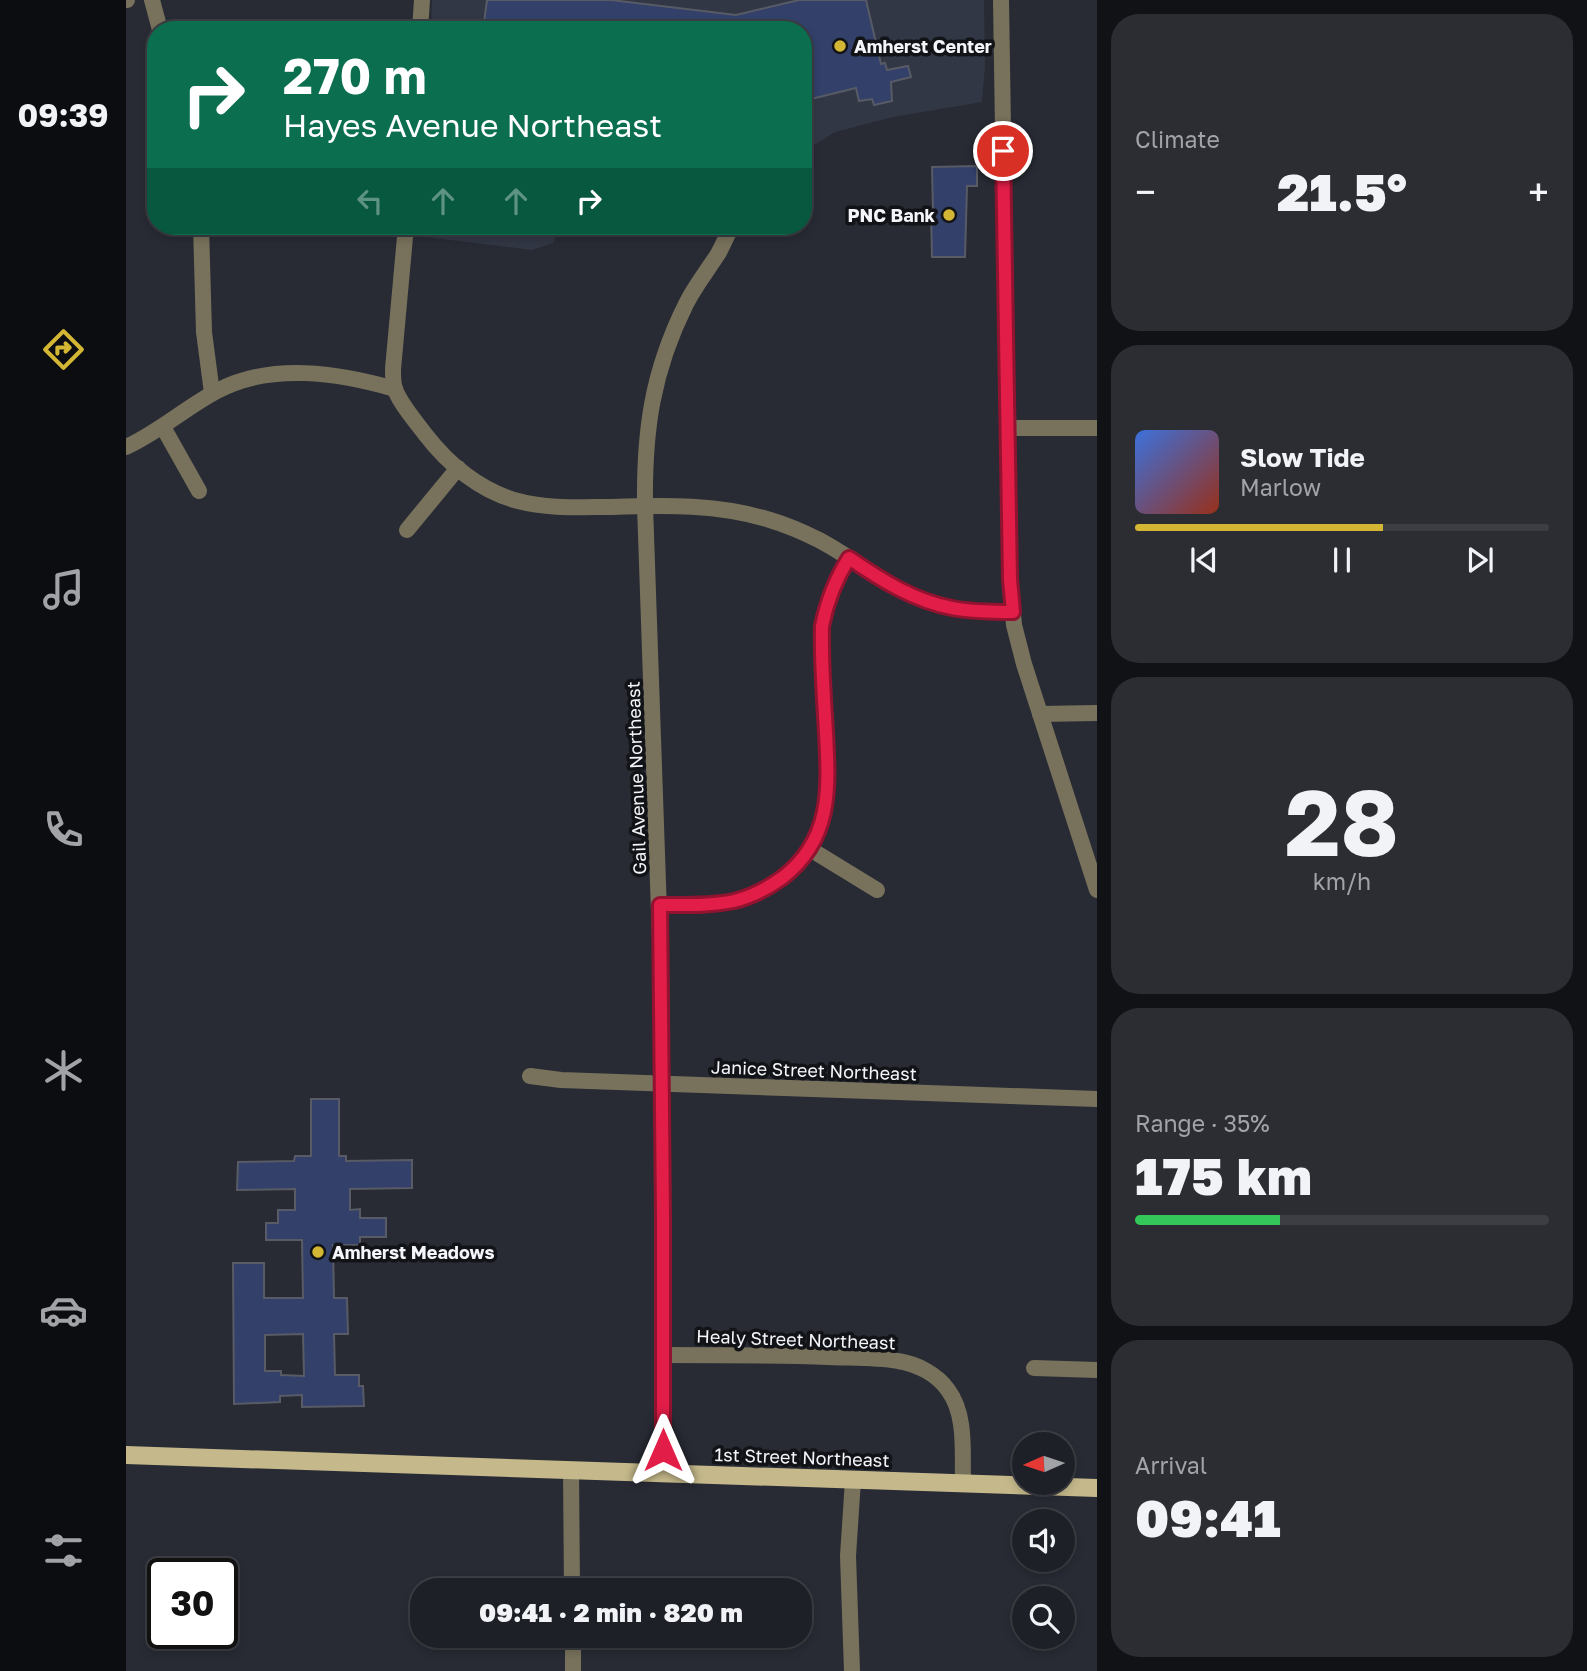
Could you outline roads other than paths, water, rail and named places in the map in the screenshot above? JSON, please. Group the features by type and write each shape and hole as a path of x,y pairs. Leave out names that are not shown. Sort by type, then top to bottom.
{"main road":[{"name":"1st Street Northeast","path":"126,1455 1097,1488"}],"street":[{"path":"152,0 158,21"},
{"path":"420,21 422,0"},
{"path":"1001,0 1011,593 1014,625 1097,890"},
{"path":"201,235 205,332 212,393"},
{"path":"405,235 393,369 395,389 433,445 458,468 487,488 517,501 552,506 687,506 726,510 769,519 819,540 896,588 936,605 973,611 1013,612"},
{"name":"Gail Avenue Northeast","path":"663,1474 660,905 645,452 655,384 665,349 687,302 727,235"},
{"path":"126,447 163,427 212,393 253,377 287,374 338,377 395,389"},
{"path":"163,427 199,491"},
{"path":"1008,428 1097,428"},
{"path":"407,530 458,468"},
{"path":"660,905 716,904 746,898 774,884 790,872 810,849 823,819 828,788 822,626 832,588 849,558"},
{"path":"1040,714 1097,713"},
{"path":"810,849 877,890"},
{"name":"Janice Street Northeast","path":"530,1076 561,1080 1097,1099"},
{"name":"Healy Street Northeast","path":"663,1354 873,1359 900,1361 919,1368 936,1377 950,1391 957,1408 962,1442 963,1483"},
{"path":"1034,1368 1097,1370"},
{"path":"571,1470 572,1578"},
{"path":"852,1671 848,1556 853,1480"},
{"path":"573,1648 573,1671"}],"place":[{"name":"Amherst Center","path":"840,46"},
{"name":"PNC Bank","path":"949,215"},
{"name":"Amherst Meadows","path":"318,1252"}]}
